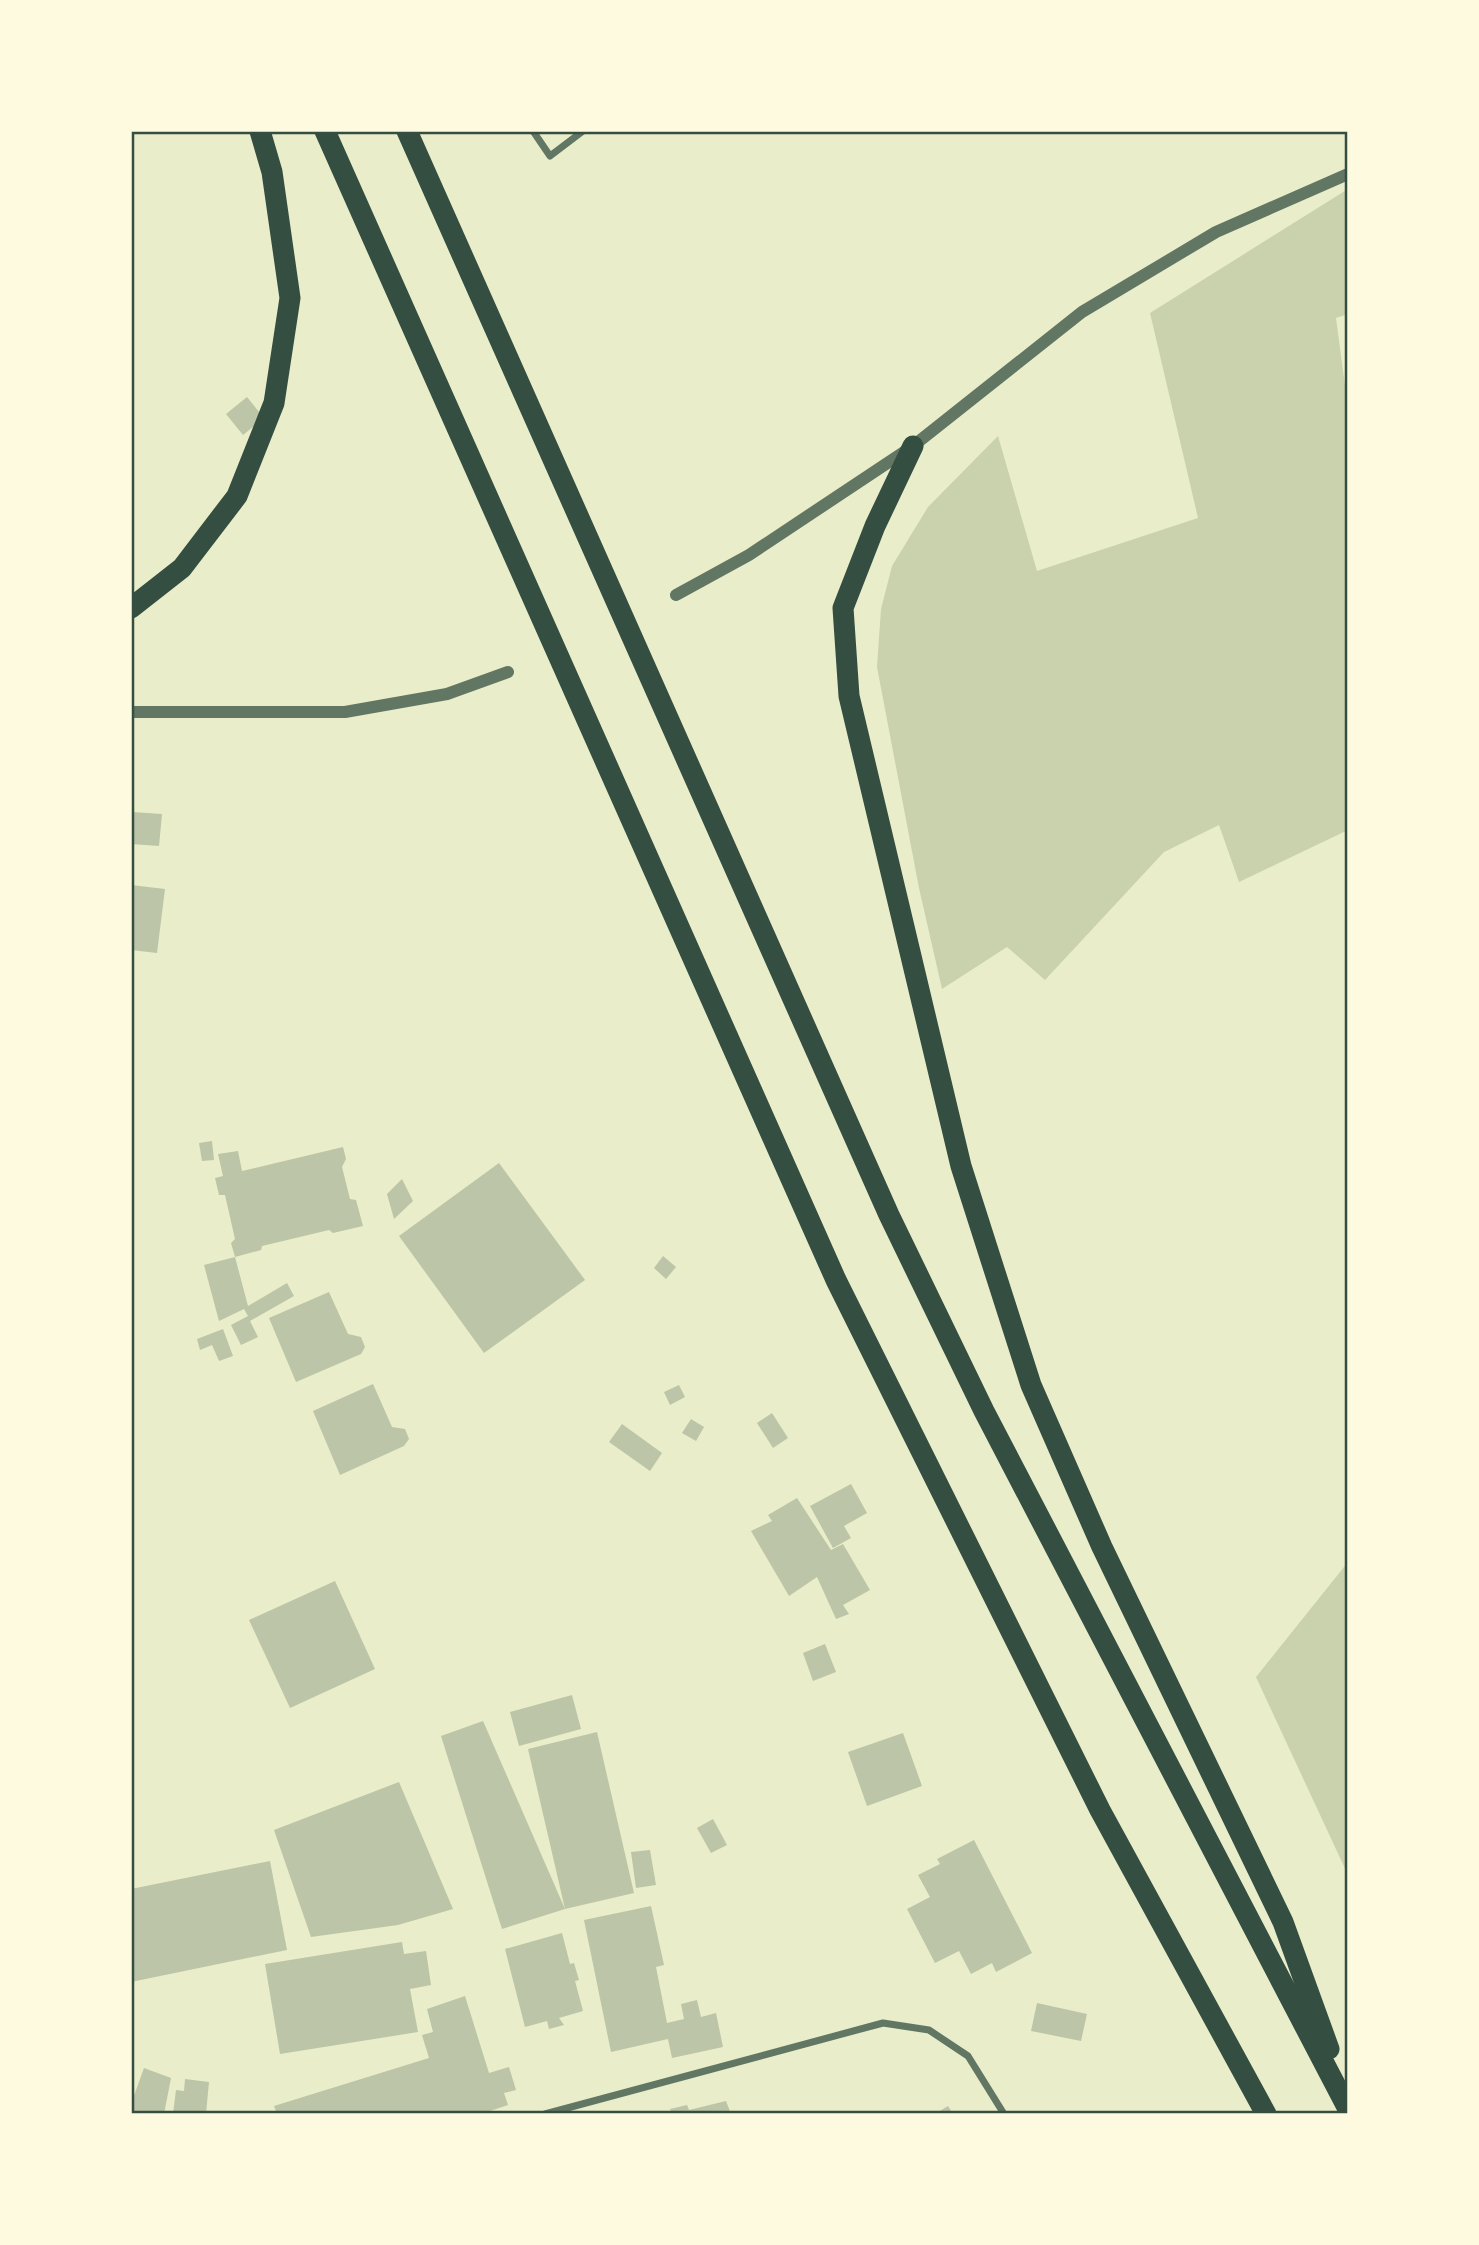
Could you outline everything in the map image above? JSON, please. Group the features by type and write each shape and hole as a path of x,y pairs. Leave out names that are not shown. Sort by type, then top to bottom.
{"highway":[{"path":"131,608 182,568 237,496 274,402 290,298 272,172 260,131"},
{"path":"325,131 836,1280 1100,1810 1266,2114"},
{"path":"407,131 888,1215 984,1411 1348,2109"},
{"path":"913,446 874,526 843,608 848,684 961,1166 1031,1385 1102,1547 1283,1922 1348,2101"}],"street":[{"path":"533,131 550,156 583,131"},
{"path":"676,595 750,555 913,446 1082,312 1216,232 1348,174"},
{"path":"131,712 345,712 447,694 508,672"},
{"path":"545,2114 883,2023 929,2031 968,2056 1004,2114"}],"green space":[{"path":"1348,189 1348,314 1336,318 1348,408 1348,830 1239,882 1219,825 1164,852 1045,980 1007,947 942,989 919,888 877,667 881,609 892,566 928,507 998,436 1037,571 1198,518 1150,313"},
{"path":"1348,1562 1348,1875 1256,1677"}],"building":[{"path":"247,397 264,418 243,435 226,414"},
{"path":"132,812 162,814 159,846 131,844"},
{"path":"131,885 165,889 157,953 131,950"},
{"path":"212,1141 214,1160 202,1161 199,1143"},
{"path":"343,1147 346,1159 342,1167 350,1199 356,1200 363,1226 333,1233 329,1230 262,1246 261,1250 235,1257 231,1243 235,1239 225,1195 219,1195 215,1178 223,1176 218,1154 238,1151 242,1171"},
{"path":"499,1163 585,1280 484,1353 399,1236"},
{"path":"402,1179 413,1201 394,1219 387,1194"},
{"path":"663,1256 676,1267 666,1279 654,1268"},
{"path":"235,1257 248,1306 287,1283 294,1296 250,1321 258,1337 241,1345 231,1325 248,1316 244,1309 219,1321 204,1265"},
{"path":"329,1292 348,1334 361,1337 365,1347 361,1354 296,1382 269,1318"},
{"path":"223,1329 233,1356 219,1361 212,1345 200,1350 197,1339"},
{"path":"373,1384 392,1427 405,1429 409,1439 404,1446 340,1475 313,1411"},
{"path":"679,1385 685,1397 670,1405 664,1392"},
{"path":"772,1413 788,1438 773,1448 757,1423"},
{"path":"691,1419 704,1427 696,1441 682,1433"},
{"path":"622,1424 662,1453 650,1471 609,1442"},
{"path":"851,1484 867,1513 844,1526 851,1538 833,1548 810,1506"},
{"path":"797,1498 831,1550 843,1544 870,1590 843,1605 849,1614 836,1619 817,1577 789,1596 751,1531 772,1521 768,1515"},
{"path":"335,1581 375,1669 290,1708 249,1620"},
{"path":"825,1644 836,1672 813,1681 803,1653"},
{"path":"572,1695 581,1729 519,1746 510,1712"},
{"path":"483,1721 565,1909 502,1929 441,1736"},
{"path":"597,1732 634,1893 565,1909 528,1749"},
{"path":"903,1733 922,1786 867,1806 848,1752"},
{"path":"399,1782 453,1909 398,1925 311,1937 274,1830"},
{"path":"713,1819 727,1845 711,1853 697,1828"},
{"path":"974,1840 1032,1953 996,1972 992,1963 971,1974 959,1951 935,1963 907,1909 930,1897 918,1875 940,1864 937,1859"},
{"path":"650,1850 656,1885 636,1888 631,1852"},
{"path":"270,1861 287,1950 131,1982 131,1889"},
{"path":"651,1906 664,1965 656,1967 667,2023 684,2019 681,2004 697,2000 701,2017 716,2013 723,2047 672,2058 668,2039 611,2052 584,1920"},
{"path":"562,1933 570,1964 574,1963 579,1980 575,1981 583,2011 559,2018 564,2025 549,2029 547,2021 525,2027 505,1949"},
{"path":"402,1942 404,1954 426,1951 431,1985 410,1989 418,2032 280,2054 265,1964"},
{"path":"465,1996 489,2073 509,2067 516,2090 504,2093 508,2105 481,2114 277,2114 274,2106 429,2058 422,2035 433,2032 427,2009"},
{"path":"1037,2003 1087,2014 1081,2041 1031,2031"},
{"path":"144,2068 171,2078 164,2114 131,2114 131,2104"},
{"path":"185,2079 209,2082 206,2114 173,2114 176,2090 184,2091"},
{"path":"726,2101 731,2114 672,2114 670,2109 687,2105 689,2110"},
{"path":"948,2106 953,2114 935,2114"}]}
